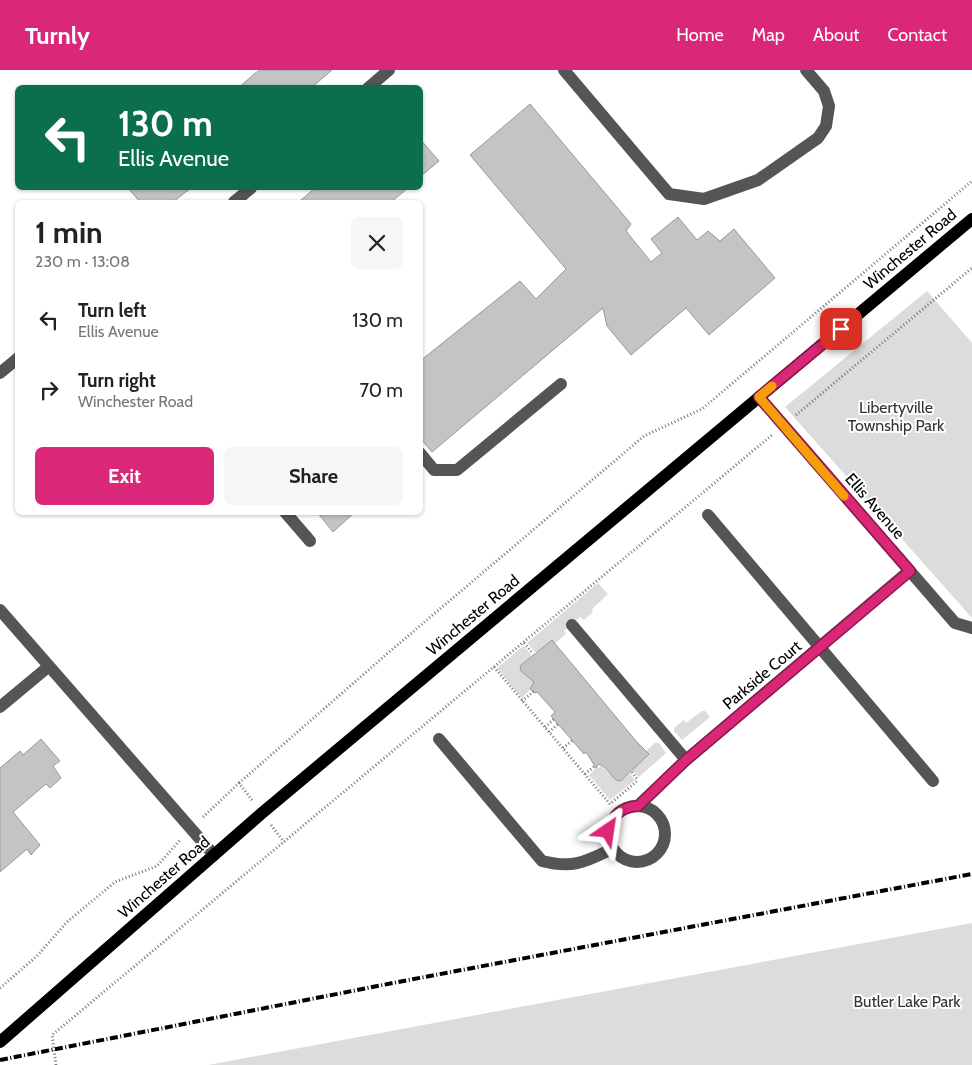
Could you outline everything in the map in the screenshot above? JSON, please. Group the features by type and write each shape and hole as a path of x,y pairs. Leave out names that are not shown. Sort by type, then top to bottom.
{"main road":[{"name":"Winchester Road","path":"0,1042 262,813 972,219"}],"street":[{"path":"371,85 388,70"},
{"path":"564,70 669,194 704,199 758,180 818,138 826,126 829,106 824,92 806,70"},
{"path":"236,200 249,190"},
{"path":"0,373 15,360"},
{"path":"423,457 434,470 457,470 561,384"},
{"name":"Ellis Avenue","path":"759,397 955,623 972,628"},
{"path":"288,515 310,541"},
{"path":"708,515 933,781"},
{"name":"Parkside Court","path":"612,849 608,840 610,823 622,810 638,806 686,760 910,571"},
{"path":"2,615 214,854"},
{"path":"572,625 686,760"},
{"path":"0,707 48,667"},
{"path":"439,739 542,861 562,866 584,862 612,849 618,857 637,863 647,861 662,848 665,829 662,820 655,812 638,806"}],"path":[{"path":"0,988 37,956 67,922 115,882 157,866 192,827 239,783 388,653 644,436 702,409 972,181"},
{"path":"56,1065 52,1034 524,643 972,268"},
{"path":"524,643 533,654"},
{"path":"494,667 610,804 645,775"},
{"path":"522,700 534,691"},
{"path":"545,727 554,719"},
{"path":"549,732 558,724"},
{"path":"563,748 572,740"},
{"path":"585,774 596,765"},
{"path":"632,772 638,780"},
{"path":"239,783 262,813"}],"green space":[{"name":"Libertyville Township Park","path":"927,291 972,343 972,618 785,407"},
{"path":"598,583 608,594 592,609 593,612 584,620 580,617 564,631 566,634 555,643 552,640 535,652 527,643"},
{"path":"523,646 532,656 520,666 521,671 534,682 534,686 522,698 497,668"},
{"path":"702,711 705,711 710,717 682,740 674,731 674,728 684,720 686,723"},
{"path":"655,743 659,743 666,753 639,777 631,769 649,754 646,751"},
{"path":"601,766 616,780 621,781 630,774 635,780 610,800 589,775 597,767"},
{"name":"Butler Lake Park","path":"972,923 972,1065 208,1065"}],"building":[{"path":"259,70 332,70 314,85 242,85"},
{"path":"530,104 631,224 626,231 651,262 662,253 651,239 678,217 697,240 708,231 720,241 734,229 775,278 709,335 686,308 631,355 607,326 603,308 432,452 423,442 423,359 520,281 536,299 566,269 470,155"},
{"path":"423,142 439,161 423,174"},
{"path":"130,190 188,190 176,200 138,200"},
{"path":"313,190 406,190 393,200 301,200"},
{"path":"319,515 352,515 333,532"},
{"path":"552,640 649,754 621,781 616,780 599,764 596,768 586,752 584,754 551,716 555,712 537,692 535,693 530,689 534,682 521,671 520,666"},
{"path":"41,739 60,761 53,766 61,778 50,788 46,784 13,812 40,845 31,855 27,849 0,872 0,768 20,751 23,755"}],"railway":[{"path":"0,1060 398,982 972,874"}],"slow traffic":[{"path":"772,386 759,397 844,496"}],"route":[{"path":"608,831 610,823 615,816 622,810 638,806 686,760 910,571 759,397 841,329"}]}
